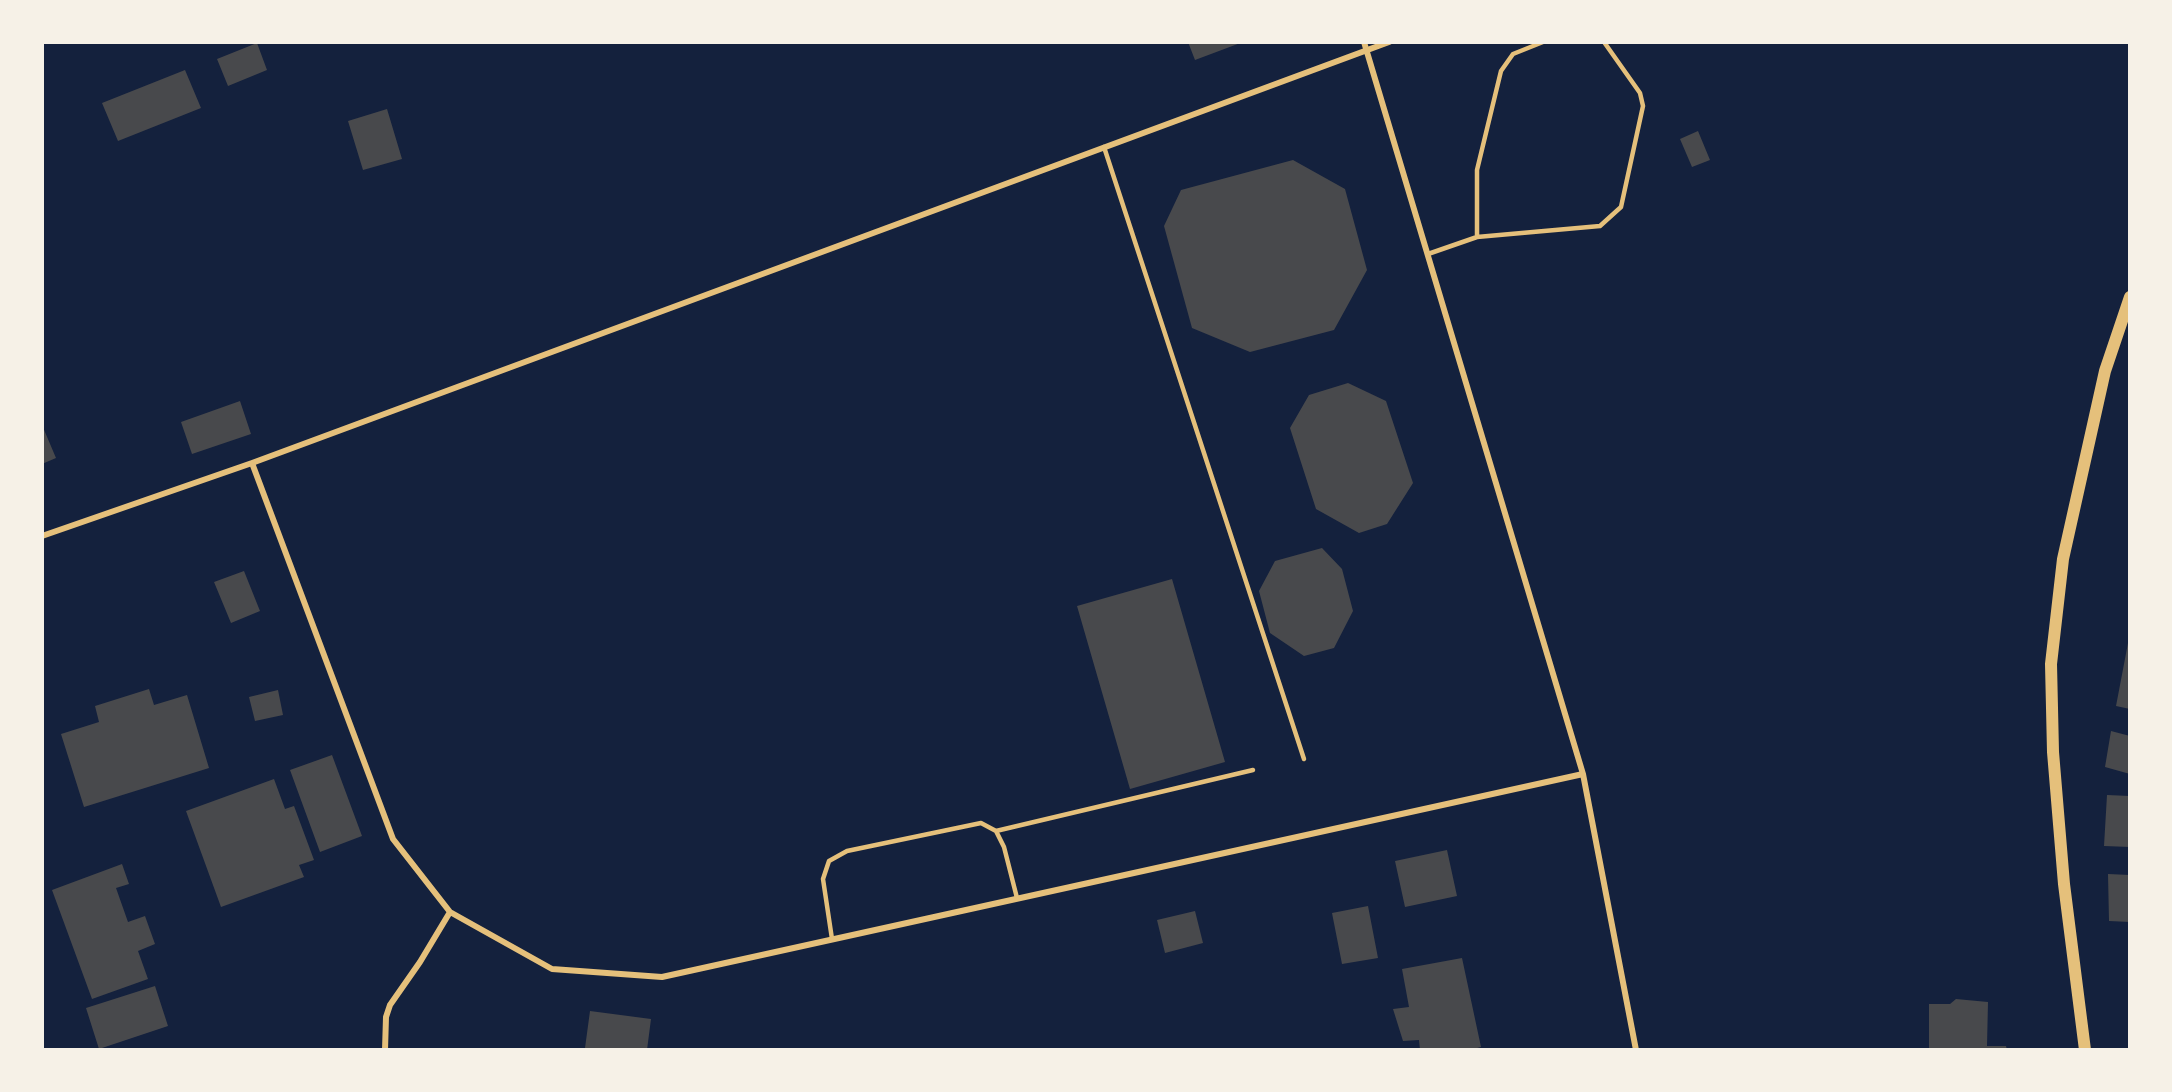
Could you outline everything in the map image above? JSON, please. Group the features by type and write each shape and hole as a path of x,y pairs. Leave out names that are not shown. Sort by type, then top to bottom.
{"main road":[{"path":"2085,1050 2064,884 2053,752 2051,664 2062,560 2105,371 2130,297"}],"street":[{"path":"1364,42 1583,774 1636,1050"},
{"path":"42,536 252,463 1389,42"},
{"path":"252,463 393,839 450,912 552,969 662,977 1583,774"},
{"path":"385,1050 386,1017 390,1005 420,962 450,912"}],"lane":[{"path":"1477,237 1477,170 1502,71 1513,54 1543,42"},
{"path":"1428,254 1477,237 1600,226 1621,207 1643,106 1640,93 1604,42"},
{"path":"1104,147 1304,759"},
{"path":"996,831 1253,770"},
{"path":"832,939 823,879 830,861 847,851 981,823 996,831 1004,847 1017,898"}],"building":[{"path":"1188,42 1243,42 1195,60"},
{"path":"257,43 267,70 228,86 217,59"},
{"path":"185,70 201,108 118,141 102,103"},
{"path":"387,109 402,159 363,170 348,121"},
{"path":"1698,131 1710,160 1692,167 1680,139"},
{"path":"1293,160 1345,189 1367,270 1334,330 1250,352 1192,328 1164,226 1181,190"},
{"path":"1348,383 1386,401 1413,483 1387,524 1359,533 1316,509 1290,428 1309,395"},
{"path":"240,401 251,434 192,454 181,422"},
{"path":"42,425 56,458 42,464"},
{"path":"1322,548 1342,569 1353,611 1334,648 1304,656 1270,633 1259,591 1275,561"},
{"path":"244,571 260,611 231,623 214,582"},
{"path":"1172,579 1225,762 1130,789 1077,606"},
{"path":"2128,643 2130,643 2130,709 2116,706"},
{"path":"149,689 154,705 187,695 209,768 84,807 61,734 99,722 95,706"},
{"path":"278,690 283,715 255,721 249,697"},
{"path":"2111,731 2130,736 2130,774 2105,767"},
{"path":"332,755 362,836 320,852 290,770"},
{"path":"274,779 285,809 294,806 314,860 299,865 304,877 221,907 186,811"},
{"path":"2107,795 2130,796 2130,847 2104,846"},
{"path":"1447,850 1457,896 1405,907 1395,861"},
{"path":"122,864 129,884 116,888 128,922 145,916 155,944 138,951 148,979 92,999 52,890"},
{"path":"2108,874 2130,875 2130,922 2109,921"},
{"path":"1368,906 1378,958 1342,964 1332,913"},
{"path":"1195,911 1203,943 1165,953 1157,920"},
{"path":"1462,958 1481,1047 1470,1050 1420,1050 1419,1040 1403,1041 1393,1009 1409,1007 1402,969"},
{"path":"155,986 168,1026 99,1049 86,1008"},
{"path":"1956,999 1988,1002 1987,1046 2006,1046 2007,1050 1929,1050 1929,1004 1950,1004"},
{"path":"590,1011 651,1019 647,1050 585,1048"}]}
